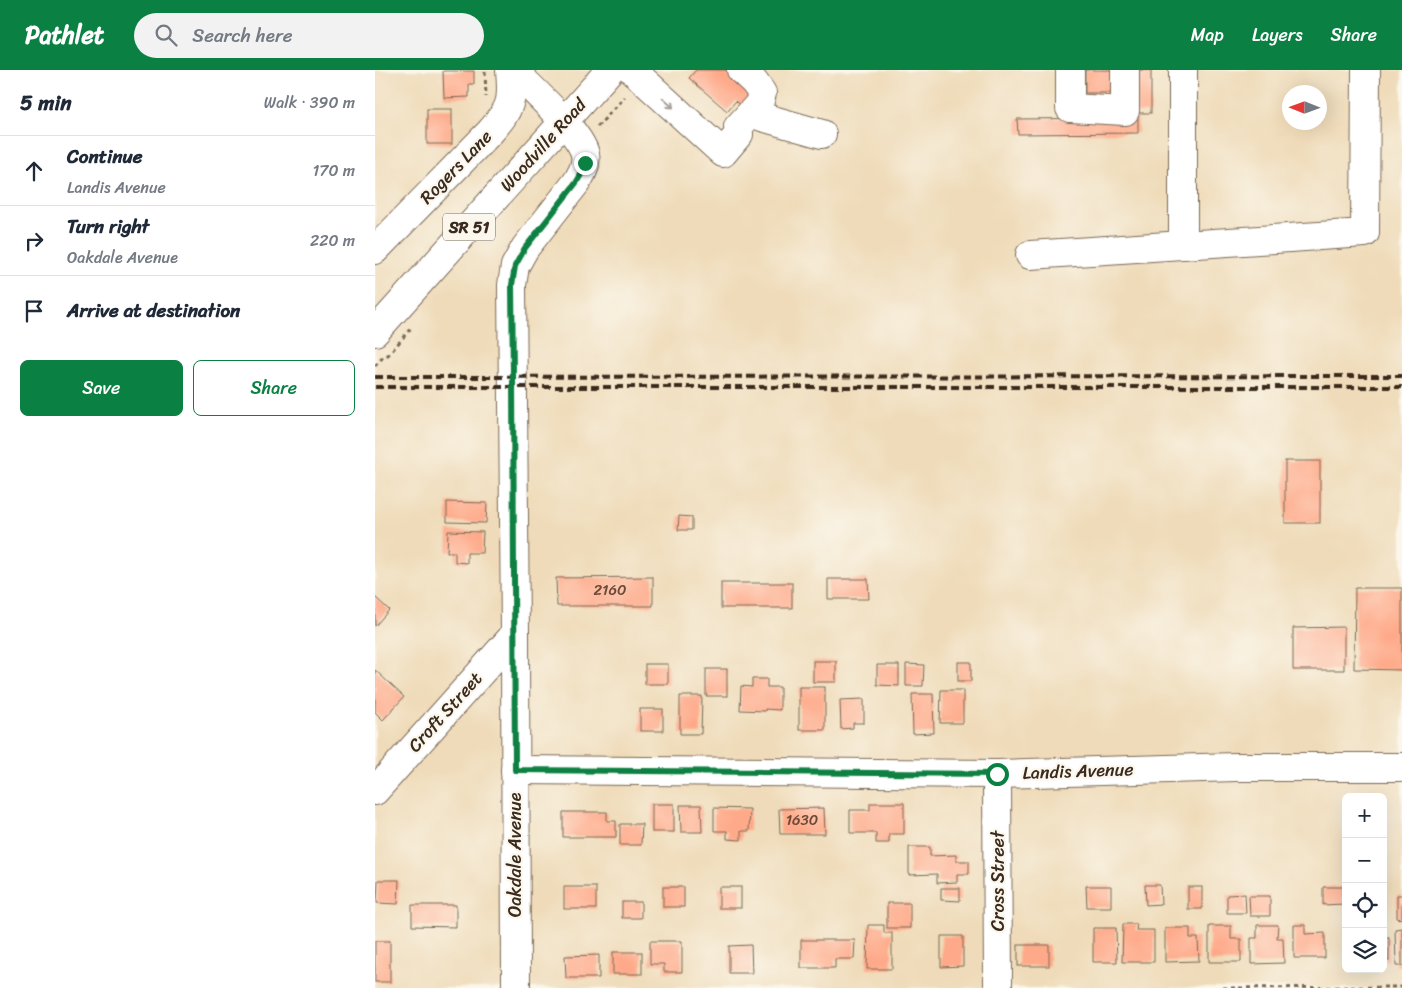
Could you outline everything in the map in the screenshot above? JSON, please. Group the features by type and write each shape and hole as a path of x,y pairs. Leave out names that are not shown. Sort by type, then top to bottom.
{"street":[{"name":"Oakdale Avenue","path":"511,70 564,122 585,153 582,173 525,248 515,266 512,285 515,634 515,988"},
{"name":"Rogers Lane","path":"375,250 502,118 509,104 512,91 511,70"},
{"name":"Woodville Road","path":"375,332 610,70"},
{"path":"632,70 723,153 739,134 738,127 759,104 762,93 754,82 741,70"},
{"path":"739,134 745,134 769,108 772,93 767,80 755,70"},
{"path":"1070,70 1070,108 1125,111 1125,70"},
{"path":"1183,70 1183,245"},
{"path":"1030,255 1365,233 1366,70"},
{"path":"762,117 821,134"},
{"name":"Croft Street","path":"375,791 515,634"},
{"name":"Landis Avenue","path":"515,770 997,774 1235,767 1402,768"},
{"name":"Cross Street","path":"997,774 998,988"}],"path":[{"path":"485,70 486,96"},
{"path":"1223,988 1402,987"}],"building":[{"path":"696,70 727,70 755,95 744,108 736,101 727,111 689,78"},
{"path":"1085,70 1113,70 1113,93 1085,93"},
{"path":"1136,70 1151,70 1151,113 1136,113"},
{"path":"443,71 474,71 474,84 469,84 469,97 444,98"},
{"path":"427,109 452,109 452,144 427,144"},
{"path":"1138,118 1138,133 1018,134 1017,119"},
{"path":"1285,461 1320,461 1320,523 1285,523"},
{"path":"447,502 487,503 486,523 447,522"},
{"path":"679,516 692,517 692,530 678,530"},
{"path":"448,531 483,532 482,553 467,553 467,563 455,562 455,552 447,552"},
{"path":"653,577 653,606 557,606 556,578"},
{"path":"828,579 868,579 869,599 828,599"},
{"path":"721,583 792,583 792,608 721,608"},
{"path":"1355,588 1402,588 1402,670 1354,669"},
{"path":"375,597 389,610 375,626"},
{"path":"1344,627 1344,670 1293,670 1293,628"},
{"path":"813,661 836,661 836,682 813,682"},
{"path":"958,662 971,662 971,681 958,681"},
{"path":"645,664 668,664 668,684 645,684"},
{"path":"906,664 924,665 923,686 906,686"},
{"path":"877,665 899,665 899,686 877,685"},
{"path":"706,669 727,669 727,696 706,696"},
{"path":"375,670 404,697 383,720 375,712"},
{"path":"752,679 767,679 767,687 780,687 780,710 740,710 741,686 752,687"},
{"path":"799,687 825,687 825,730 799,730"},
{"path":"941,690 963,690 963,723 940,723"},
{"path":"912,694 933,694 934,733 913,734"},
{"path":"680,696 702,696 701,734 680,734"},
{"path":"864,699 864,723 853,723 853,728 841,729 840,700"},
{"path":"640,709 663,709 663,731 640,731"},
{"path":"870,803 904,803 904,834 889,834 889,843 876,843 876,833 850,833 850,810 870,810"},
{"path":"652,804 674,804 674,832 652,832"},
{"path":"680,805 701,805 702,832 681,832"},
{"path":"714,808 750,809 749,831 741,831 741,840 727,839 727,831 714,831"},
{"path":"824,808 825,834 780,834 779,809"},
{"path":"563,812 607,812 607,821 616,821 616,837 563,837"},
{"path":"620,824 642,824 641,845 620,845"},
{"path":"909,847 930,847 930,856 956,855 956,861 969,861 969,874 957,874 957,882 937,883 937,874 909,875"},
{"path":"378,880 399,880 398,904 377,903"},
{"path":"1145,885 1160,885 1161,904 1146,905"},
{"path":"1086,886 1111,886 1111,907 1087,907"},
{"path":"564,887 596,887 596,909 564,909"},
{"path":"663,887 684,887 684,907 663,907"},
{"path":"719,887 741,887 741,908 719,908"},
{"path":"1188,887 1202,887 1202,909 1188,909"},
{"path":"1323,887 1342,887 1342,904 1323,905"},
{"path":"941,888 960,888 960,901 941,900"},
{"path":"1245,894 1246,913 1227,913 1227,895"},
{"path":"1397,895 1402,895 1402,918 1397,919"},
{"path":"1249,896 1270,896 1270,916 1250,916"},
{"path":"622,902 641,902 641,918 622,918"},
{"path":"887,903 910,903 910,928 887,928"},
{"path":"412,905 456,905 456,927 412,926"},
{"path":"1123,924 1137,924 1136,930 1154,930 1154,962 1122,962"},
{"path":"868,925 884,925 884,933 892,933 892,969 867,969"},
{"path":"1257,925 1278,925 1277,938 1283,938 1284,963 1251,964 1251,938 1257,938"},
{"path":"1294,925 1305,925 1305,934 1325,933 1325,958 1294,958"},
{"path":"1209,926 1231,926 1231,939 1241,939 1241,962 1209,962"},
{"path":"1093,928 1116,928 1117,962 1093,962"},
{"path":"1165,928 1190,928 1190,938 1198,938 1199,961 1165,962"},
{"path":"1402,928 1402,966 1396,966 1395,929"},
{"path":"941,936 963,936 963,966 941,967"},
{"path":"1387,938 1389,938 1389,961 1387,961"},
{"path":"801,940 855,940 854,959 835,959 835,968 801,968"},
{"path":"375,941 390,941 390,982 375,982"},
{"path":"650,941 682,941 682,972 664,972 664,964 650,964"},
{"path":"751,945 752,973 729,973 729,946"},
{"path":"1018,945 1049,945 1049,966 1018,966"},
{"path":"613,952 642,952 642,974 613,974"},
{"path":"599,955 599,978 566,978 565,956"}],"railway":[{"path":"375,377 1402,376"},
{"path":"375,387 1402,387"}],"route":[{"path":"585,163 576,183 525,248 515,266 512,285 515,770 997,774"}]}
